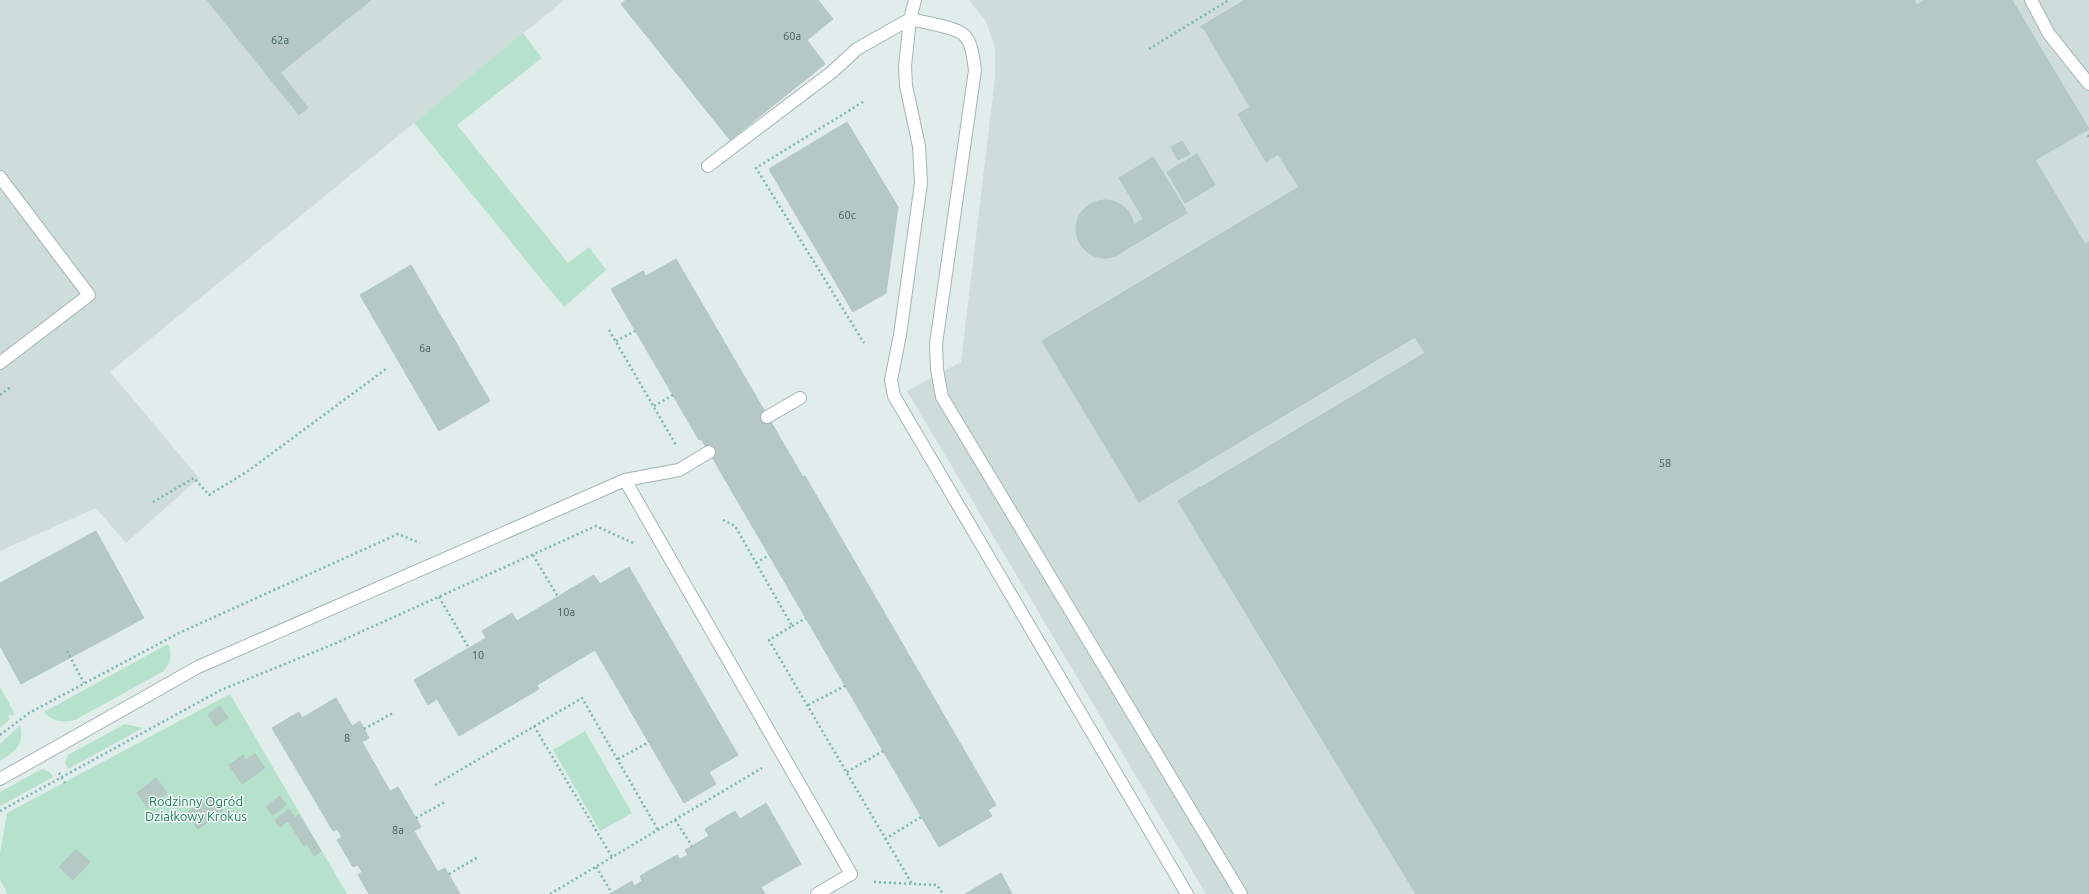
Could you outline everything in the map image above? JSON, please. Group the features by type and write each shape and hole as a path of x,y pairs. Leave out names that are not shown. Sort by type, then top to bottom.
{"street":[{"path":"914,0 910,19 905,66 906,86 919,146 921,182 900,335 891,380 894,396 1187,894"},
{"path":"2031,0 2049,34 2089,84"},
{"path":"708,166 832,72 857,49 910,19 955,30 964,35 971,48 975,70 936,344 937,369 942,397 1241,894"},
{"path":"0,177 89,295 0,363"},
{"path":"767,417 800,398"},
{"path":"0,779 198,667 625,480 679,470 709,452"},
{"path":"625,480 851,874 817,894"}],"path":[{"path":"1149,49 1229,0"},
{"path":"863,102 756,168 864,343"},
{"path":"609,330 688,464"},
{"path":"616,341 635,330"},
{"path":"153,502 194,478 209,494 248,471 386,369"},
{"path":"654,406 673,395"},
{"path":"723,520 734,526 792,626"},
{"path":"0,811 221,690 334,644 596,526 644,548 658,539"},
{"path":"0,735 29,713 179,633 398,534 428,545"},
{"path":"533,555 558,597"},
{"path":"756,563 769,555"},
{"path":"439,597 469,648"},
{"path":"806,618 769,640 912,884"},
{"path":"67,651 84,683"},
{"path":"808,705 845,686"},
{"path":"435,784 582,698 658,830"},
{"path":"364,728 393,712"},
{"path":"534,726 612,857"},
{"path":"618,759 649,742"},
{"path":"847,772 883,751"},
{"path":"550,894 766,766"},
{"path":"416,818 445,802"},
{"path":"886,839 921,816"},
{"path":"675,820 692,846"},
{"path":"449,874 478,857"},
{"path":"596,867 612,893"},
{"path":"851,874 863,882 937,885 943,894"}],"shaded area":[{"path":"0,0 564,0 110,372 199,478 126,543 96,508 0,551"},
{"path":"969,0 2089,0 2089,894 1206,894 907,391 961,362 995,78 995,48 986,21"}],"green space":[{"path":"523,33 542,58 457,125 568,263 589,247 606,270 564,307 414,123"},
{"path":"168,644 170,648 170,658 164,671 75,720 58,721 51,718 44,712"},
{"path":"0,687 15,714 12,716 10,714 8,717 10,719 0,728"},
{"name":"Rodzinny Ogród Działkowy Krokus","path":"230,694 347,894 7,894 0,879 0,853 7,813"},
{"path":"125,724 143,728 68,769 65,763 68,755"},
{"path":"20,725 21,737 18,747 0,761 0,744"},
{"path":"585,731 632,813 600,831 553,750"},
{"path":"42,769 50,772 53,777 0,806 0,792"}],"building":[{"path":"207,0 371,0 271,80"},
{"path":"626,0 818,0 833,19 807,40 825,64 730,140 621,4"},
{"path":"1245,0 1914,0 1917,5 1925,0 2012,0 2089,129 2035,160 2085,244 2089,242 2089,894 1416,894 1178,501 1425,353 1415,337 1139,502 1042,341 1299,187 1278,154 1266,162 1238,114 1250,107 1204,29 1200,27"},
{"path":"280,72 308,108 299,115 271,80"},
{"path":"847,122 898,207 886,293 853,312 769,169"},
{"path":"1182,141 1190,154 1178,160 1171,147"},
{"path":"1197,154 1215,185 1185,203 1167,172"},
{"path":"1153,157 1181,202 1146,223 1119,178"},
{"path":"1099,200 1111,200 1126,208 1134,223 1134,235 1126,250 1111,258 1099,258 1084,250 1076,235 1076,223 1084,208"},
{"path":"1181,202 1187,213 1125,250 1131,243 1134,225 1143,219 1146,223"},
{"path":"676,259 803,477 805,476 996,805 988,810 992,816 939,847 709,452 701,439 699,440 611,289 643,271 646,276"},
{"path":"411,265 490,401 439,431 360,295"},
{"path":"1200,487 1445,894 1416,894 1178,501"},
{"path":"96,531 144,618 21,684 0,646 0,583"},
{"path":"629,567 738,755 709,772 716,784 684,803 595,650 537,685 539,689 459,736 437,699 428,705 414,680 486,638 482,631 512,613 517,621 594,575 600,584"},
{"path":"336,698 352,726 360,721 369,738 362,742 390,791 398,787 421,827 414,831 438,872 445,868 460,894 369,894 358,875 362,872 358,865 353,867 337,840 342,837 337,829 333,831 272,728 299,712 302,718"},
{"path":"220,706 228,718 216,726 208,715"},
{"path":"255,754 265,768 242,784 229,765 243,755 246,760"},
{"path":"156,778 167,793 148,808 137,793"},
{"path":"212,795 223,811 198,829 187,813"},
{"path":"280,796 286,805 273,815 266,807"},
{"path":"766,803 801,864 761,887 765,894 610,894 632,881 634,886 642,881 640,876 677,855 680,859 688,855 685,850 709,836 705,829 735,811 740,819"},
{"path":"289,809 294,816 280,827 275,820"},
{"path":"299,815 321,851 314,856 307,844 304,846 288,821"},
{"path":"76,849 90,862 73,880 59,867"},
{"path":"1001,873 1012,894 965,894"}]}
